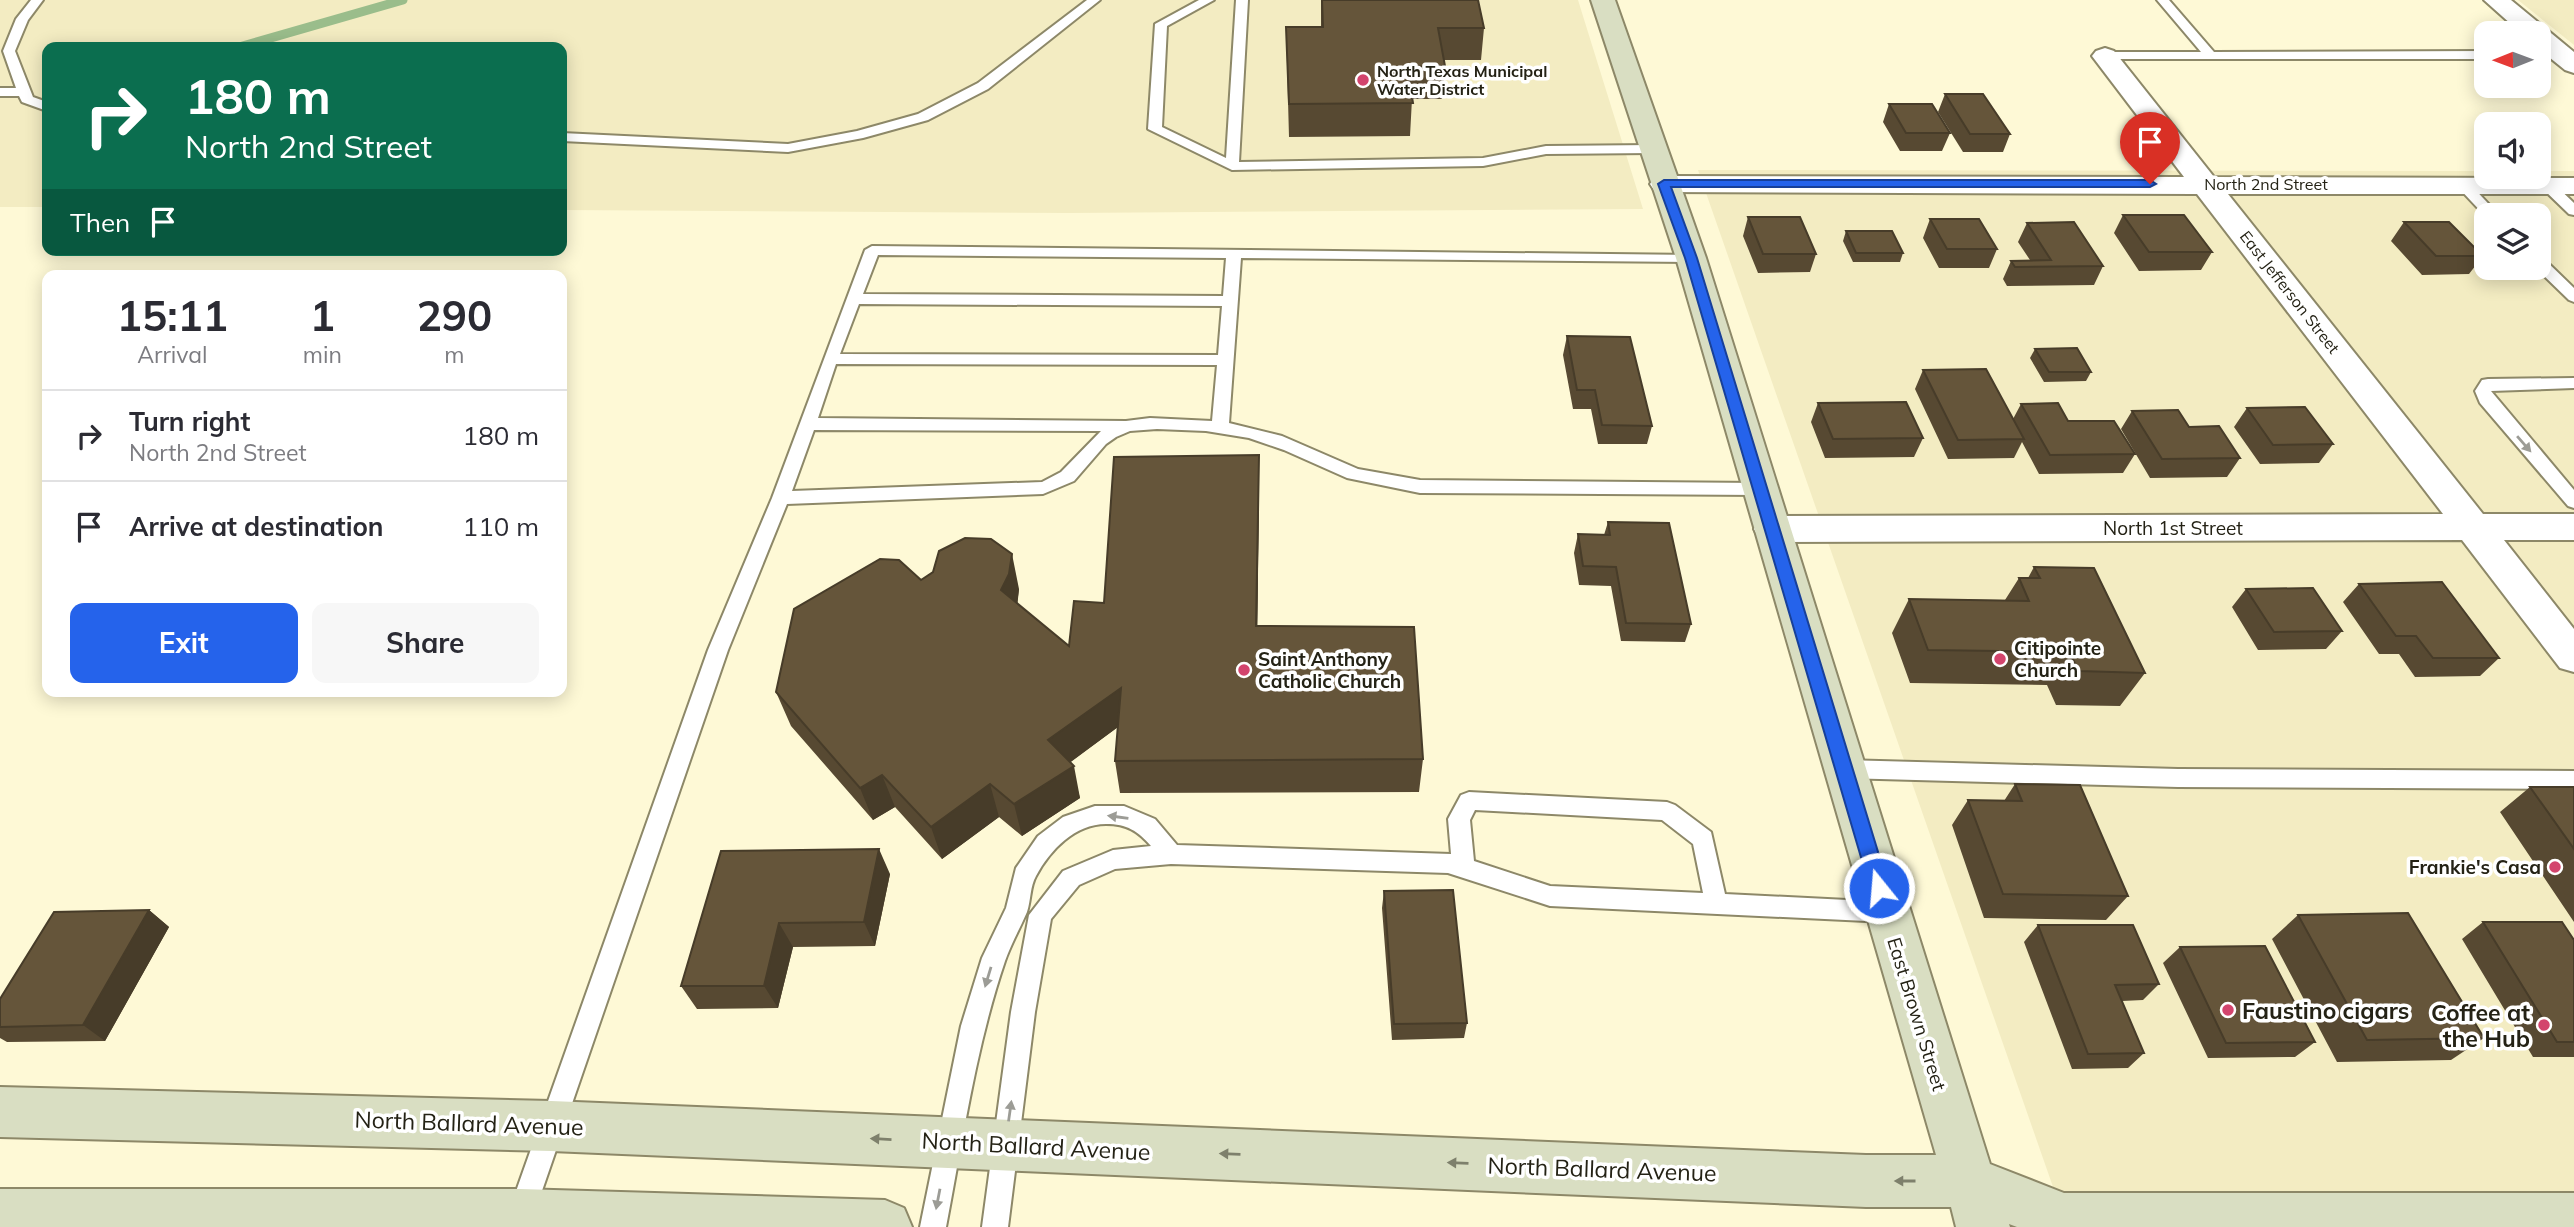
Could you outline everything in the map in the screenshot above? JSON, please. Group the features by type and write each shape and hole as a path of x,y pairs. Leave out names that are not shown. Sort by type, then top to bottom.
{"main road":[{"name":"East Brown Street","path":"1603,0 1691,258 1975,1204"},
{"name":"North Ballard Avenue","path":"0,1112 551,1126 1867,1181 2055,1223 2574,1219"},
{"path":"0,1215 520,1215 885,1227"}],"street":[{"path":"2496,0 2521,21"},
{"name":"East Jefferson Street","path":"2105,56 2574,657"},
{"name":"North 2nd Street","path":"1664,184 2560,186"},
{"name":"North 1st Street","path":"1772,529 2574,527"}],"lane":[{"path":"37,0 22,19 9,51 22,92 27,99 42,105"},
{"path":"567,138 788,148 858,135 923,117 983,86 1094,0"},
{"path":"1209,0 1161,24 1155,129 1233,166 1483,162 1546,150 1652,149"},
{"path":"1233,166 1242,0"},
{"path":"2163,0 2211,56"},
{"path":"2105,56 2474,55"},
{"path":"0,92 22,92"},
{"path":"2463,185 2480,203"},
{"path":"2560,186 2574,211"},
{"path":"520,1215 718,650 781,498 872,250 1691,258"},
{"path":"1220,426 1234,252"},
{"path":"2551,274 2574,297"},
{"path":"853,299 1230,301"},
{"path":"830,359 1224,360"},
{"path":"2571,386 2488,384 2483,391 2486,399 2574,502"},
{"path":"807,424 1220,426 1288,445 1351,473 1409,485 1760,489"},
{"path":"781,498 1043,488 1058,485 1071,476 1087,450 1104,435 1125,426 1140,425"},
{"path":"1843,769 2178,778 2574,780"},
{"path":"1463,868 1459,819 1469,802 1667,811 1703,839 1716,904"},
{"path":"995,1227 1031,958 1024,875 1046,844 1071,824 1095,815 1124,815 1147,826 1171,854"},
{"path":"933,1227 973,1026 994,958 1029,911 1071,878 1113,860 1171,854 1448,863 1550,896 1886,912"}],"shaded area":[{"path":"0,0 1578,0 1643,209 1069,213 567,210 567,42 42,42 42,207 0,207"},
{"path":"2518,0 2574,0 2574,45 2552,27 2552,21 2544,21"},
{"path":"1698,170 2474,171 2474,189 2551,189 2551,171 2574,171 2574,1227 2067,1227"}],"building":[{"name":"North Texas Municipal Water District","path":"1322,0 1478,0 1484,28 1438,28 1445,66 1407,67 1413,103 1289,104 1286,27 1323,27"},
{"path":"1945,94 1983,94 2010,134 1970,134"},
{"path":"1889,104 1932,104 1950,133 1906,133"},
{"path":"2123,215 2184,215 2212,252 2149,252"},
{"path":"1748,217 1800,217 1816,254 1763,254"},
{"path":"1930,219 1979,219 1997,249 1947,249"},
{"path":"2074,222 2103,266 2015,267 2011,261 2051,260 2027,223"},
{"path":"2404,222 2449,222 2474,247 2474,256 2436,256"},
{"path":"1846,231 1892,231 1903,253 1856,253"},
{"path":"1567,336 1630,337 1652,426 1602,425 1595,390 1577,390"},
{"path":"2077,348 2091,372 2049,372 2035,349"},
{"path":"1986,369 2024,439 1958,440 1923,370"},
{"path":"1906,402 1923,438 1833,439 1818,403"},
{"path":"2058,403 2068,421 2114,421 2135,454 2050,455 2021,404"},
{"path":"2305,407 2333,444 2273,445 2247,408"},
{"path":"2178,410 2189,427 2219,426 2240,458 2162,459 2132,411"},
{"name":"Saint Anthony Catholic Church","path":"1259,455 1256,626 1414,627 1423,759 1115,761 1121,688 1048,740 1074,766 1014,804 990,784 931,827 882,775 860,788 776,692 794,609 880,559 899,560 921,580 933,572 939,551 965,538 991,539 1012,554 1009,574 1001,590 1069,646 1074,601 1104,603 1114,457"},
{"path":"1608,522 1669,523 1691,624 1626,623 1616,567 1583,566 1578,534 1610,535"},
{"path":"2034,567 2094,568 2145,673 2079,671 2069,652 1928,650 1909,599 2029,601 2019,578 2040,578"},
{"path":"2442,582 2499,658 2433,658 2416,636 2396,636 2359,584"},
{"path":"2313,588 2342,631 2274,632 2246,589"},
{"path":"2015,784 2080,785 2128,896 2003,894 1968,800 2022,801"},
{"path":"2530,787 2574,787 2574,849"},
{"path":"879,849 864,922 779,923 764,986 681,986 721,851"},
{"path":"1453,890 1467,1023 1394,1024 1384,891"},
{"path":"149,910 83,1025 0,1027 0,999 54,912"},
{"path":"2408,913 2484,1038 2367,1040 2298,915"},
{"path":"2483,922 2562,922 2574,940 2574,1042 2557,1042"},
{"path":"2038,925 2133,925 2159,984 2115,985 2144,1053 2088,1054"},
{"path":"2265,946 2315,1042 2226,1043 2180,947"}],"waterway":[{"path":"256,42 403,0"}],"place":[{"name":"North Texas Municipal Water District","path":"1363,80"},
{"name":"Citipointe Church","path":"2000,659"},
{"name":"Saint Anthony Catholic Church","path":"1244,670"},
{"name":"Frankie's Casa","path":"2555,867"},
{"name":"Faustino cigars","path":"2228,1010"},
{"name":"Coffee at the Hub","path":"2544,1025"}],"route":[{"path":"1879,888 1691,258 1664,184 2150,184"}]}
